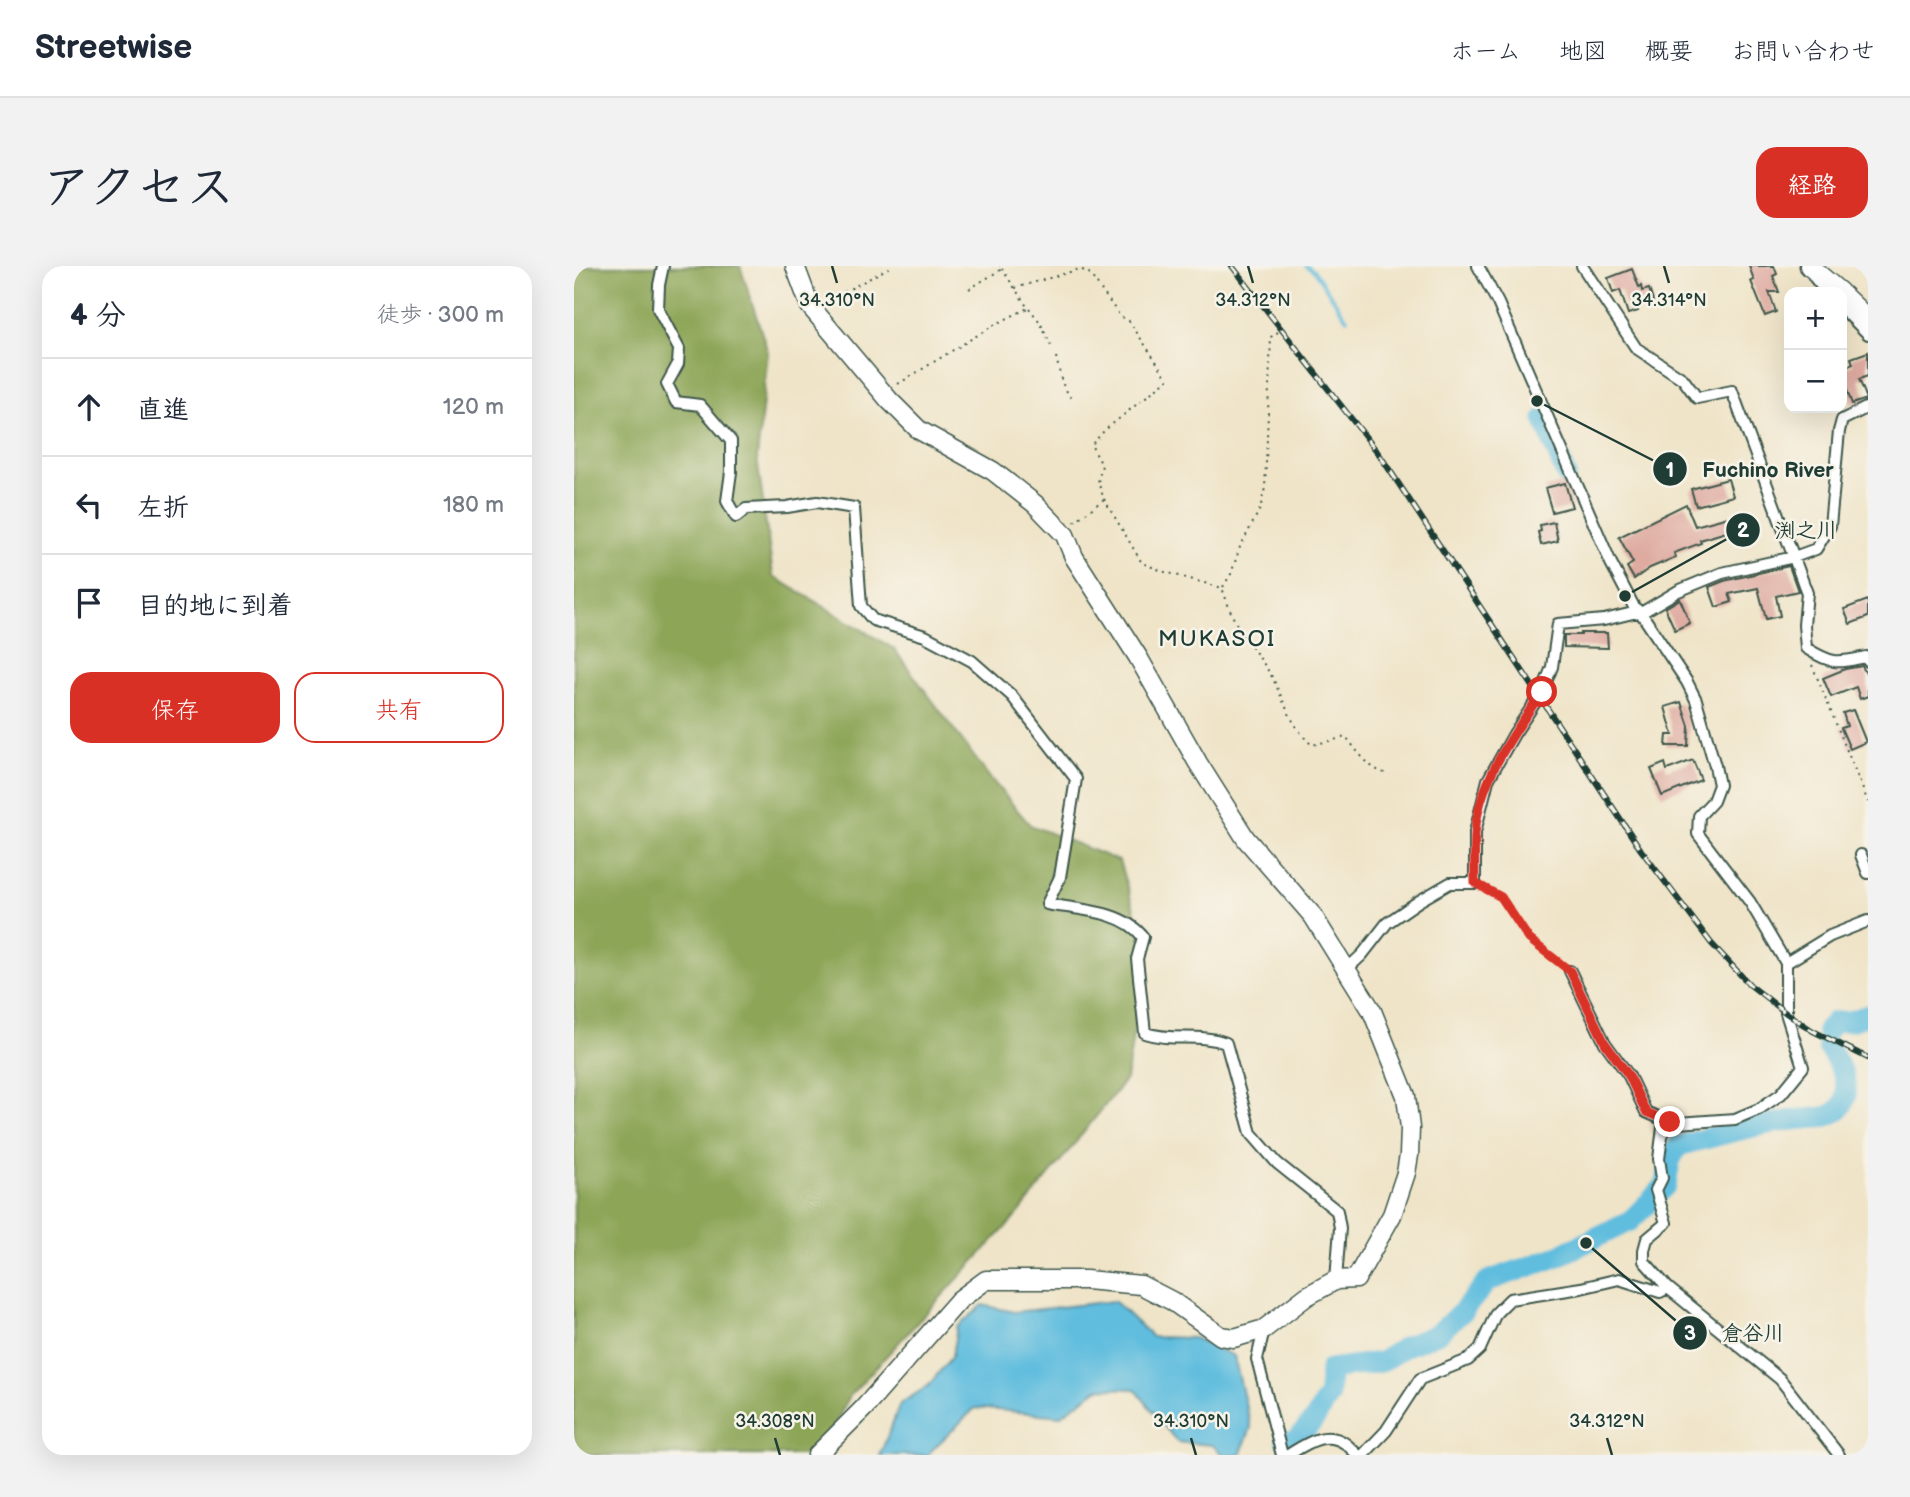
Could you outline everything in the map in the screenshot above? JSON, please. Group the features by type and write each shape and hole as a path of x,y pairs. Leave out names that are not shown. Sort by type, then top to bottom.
{"main road":[{"path":"795,266 802,289 813,309 884,395 919,430 993,471 1035,504 1065,535 1074,558 1138,657 1198,763 1246,839 1313,916 1372,1011 1406,1096 1410,1128 1406,1173 1392,1215 1356,1279 1336,1280 1307,1296 1264,1329 1234,1338 1221,1336 1172,1301 1141,1286 1086,1280 986,1280 959,1300 864,1408 817,1455"},
{"path":"1807,266 1833,287"},
{"path":"1847,299 1868,318"}],"street":[{"path":"663,266 658,309 678,349 678,363 667,384 676,402 700,405 731,441 727,501 736,517 746,509 817,502 854,508 861,606 873,620 925,636 972,661 1012,696 1076,779 1060,877 1047,904 1107,914 1134,925 1143,937 1137,959 1145,1033 1160,1038 1211,1037 1226,1043 1251,1133 1277,1163 1337,1211 1340,1228 1336,1280"},
{"path":"1478,266 1498,303 1611,563 1634,607 1641,613 1696,700 1719,785 1713,801 1699,816 1698,834 1750,902 1786,963 1786,1013 1803,1067 1781,1094 1759,1109 1735,1119 1664,1121 1646,1112 1629,1076 1605,1043 1570,971"},
{"path":"1581,266 1636,348 1683,379 1698,398 1732,391 1807,593 1804,625 1806,648 1837,663 1866,657 1868,661"},
{"path":"1807,266 1822,287"},
{"path":"1847,313 1868,334"},
{"path":"1347,969 1362,955 1387,923 1419,901 1450,883 1475,883 1475,832 1488,779 1542,692 1552,667 1558,624 1641,613 1678,591 1723,573 1794,557 1816,549 1830,526 1842,420 1868,407"},
{"path":"1861,855 1868,873"},
{"path":"1786,963 1830,936 1868,921"},
{"path":"1664,1121 1659,1159 1662,1178 1656,1190 1666,1223 1647,1239 1644,1261 1668,1287 1780,1379 1839,1455"},
{"path":"1288,1455 1307,1443 1327,1436 1345,1442 1361,1455 1386,1431 1420,1379 1468,1360 1480,1349 1496,1313 1510,1299 1619,1279 1660,1292 1668,1287"},
{"path":"1264,1329 1256,1359 1282,1455"}],"path":[{"path":"813,309 892,266"},
{"path":"969,289 1001,267 1040,321 1052,348"},
{"path":"1015,288 1080,269 1089,273 1120,316 1129,321 1143,339 1168,379 1105,430 1091,445 1102,465 1098,482 1104,499 1142,562 1165,572 1222,588"},
{"path":"884,395 920,369 1028,307"},
{"path":"1222,588 1260,509 1265,488 1270,399 1269,346 1271,337 1278,332"},
{"path":"1056,357 1062,383 1073,402"},
{"path":"1065,535 1077,519 1104,499"},
{"path":"1222,588 1235,621 1256,650 1288,716 1305,738 1312,745 1346,737 1366,762 1385,774"},
{"path":"1806,648 1868,802"},
{"path":"1475,883 1501,897 1529,939 1570,971"}],"green space":[{"path":"574,266 740,266 768,352 757,458 773,576 894,649 990,778 1030,825 1119,861 1147,951 1126,1079 1018,1214 851,1394 828,1436 824,1455 574,1455"}],"water":[{"path":"1114,1301 1152,1337 1194,1338 1234,1356 1251,1428 1240,1455 1224,1455 1212,1445 1177,1442 1135,1389 1099,1388 1060,1416 975,1408 927,1455 880,1455 900,1404 928,1386 952,1356 957,1327 983,1305 1014,1312"}],"building":[{"path":"1749,266 1774,266 1777,274 1773,276 1779,292 1769,292 1776,312 1765,316 1751,281 1754,280"},
{"path":"1632,269 1639,287 1641,286 1642,291 1649,289 1653,301 1637,306 1638,311 1628,314 1620,290 1613,293 1608,278"},
{"path":"1868,352 1868,376 1859,379 1867,399 1852,404 1847,390 1847,367 1853,364 1851,358"},
{"path":"1728,479 1733,496 1696,506 1691,489"},
{"path":"1565,483 1572,507 1552,512 1545,488"},
{"path":"1686,504 1695,526 1732,516 1736,529 1700,540 1701,543 1674,553 1676,557 1650,568 1634,579 1627,567 1633,563 1619,537"},
{"path":"1554,522 1558,541 1541,545 1538,532 1541,531 1540,525"},
{"path":"1789,566 1798,591 1776,596 1780,616 1766,619 1758,588 1729,594 1732,602 1716,607 1709,587"},
{"path":"1680,599 1690,623 1675,630 1665,608"},
{"path":"1868,600 1868,617 1850,624 1844,609"},
{"path":"1607,633 1608,648 1564,647 1564,635"},
{"path":"1862,666 1868,677 1868,696 1860,699 1856,687 1831,697 1823,678 1845,669"},
{"path":"1681,702 1689,726 1688,746 1666,746 1667,735 1673,735 1665,707"},
{"path":"1853,710 1866,742 1850,749 1841,728 1847,726 1843,713"},
{"path":"1693,760 1701,780 1662,796 1651,769 1665,763 1667,770"}],"waterway":[{"path":"1306,266 1314,271 1347,319"},
{"path":"1544,419 1566,475"},
{"path":"1827,1031 1834,1022 1850,1021 1868,1015"},
{"path":"1286,1442 1297,1440 1316,1417 1329,1394 1330,1369 1381,1362 1406,1346 1437,1334 1461,1313 1488,1281 1556,1257 1630,1221 1666,1185 1670,1161 1678,1146 1754,1127 1822,1117 1837,1111 1845,1100 1846,1084 1828,1047"}],"railway":[{"path":"1232,266 1379,454 1641,850 1711,943 1750,985 1786,1013 1813,1031 1868,1058"}],"place":[{"name":"Fuchino River","path":"1537,401"},
{"name":"渕之川","path":"1625,596"},
{"name":"倉谷川","path":"1586,1243"}],"district":[{"name":"MUKASOI","path":"1217,638"}],"route":[{"path":"1542,692 1488,779 1475,832 1475,883 1501,897 1529,939 1570,971 1605,1043 1629,1076 1646,1112 1670,1122"}]}
